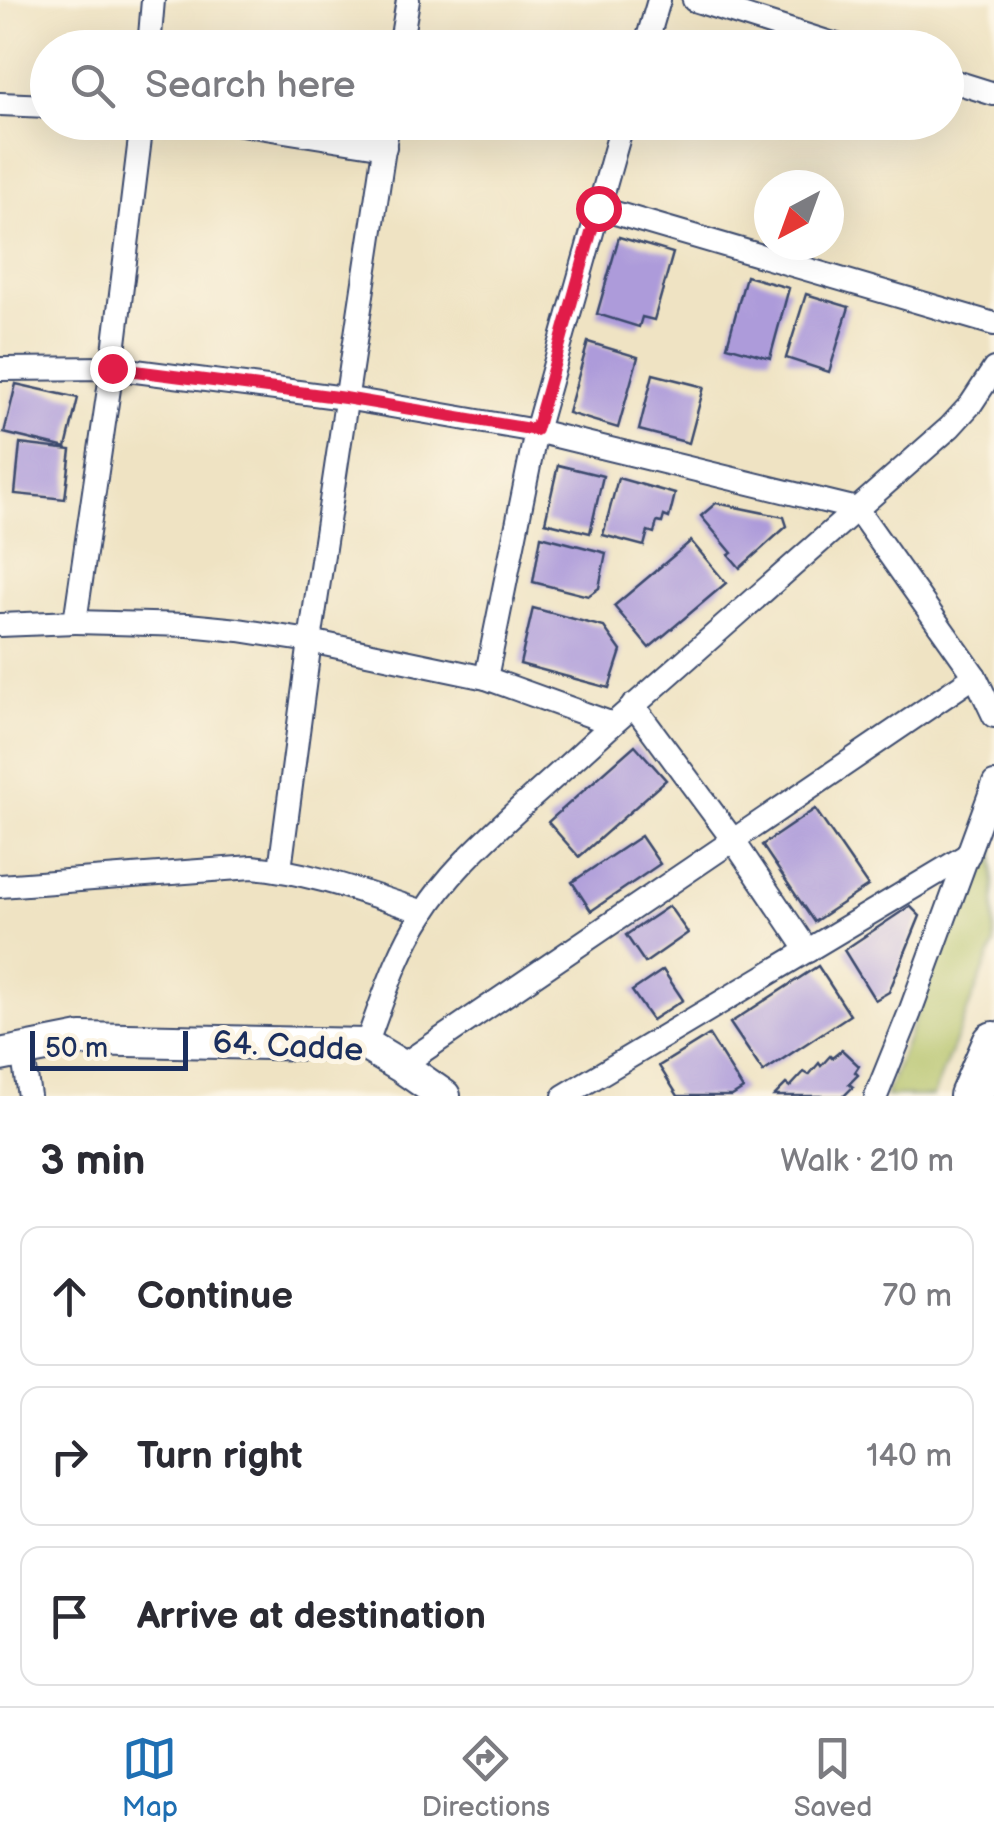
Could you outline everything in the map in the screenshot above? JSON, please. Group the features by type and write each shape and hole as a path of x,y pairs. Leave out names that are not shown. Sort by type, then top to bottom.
{"highway":[{"path":"971,1096 994,1043"}],"main road":[{"name":"64. Cadde","path":"11,1052 81,1040 366,1045 444,1096"}],"street":[{"path":"150,30 153,0"},
{"path":"403,30 408,0"},
{"path":"649,30 658,0"},
{"path":"694,0 789,30"},
{"path":"964,85 994,94"},
{"path":"0,104 30,105"},
{"path":"76,622 140,140"},
{"path":"345,140 384,146"},
{"path":"280,870 385,140"},
{"path":"486,678 536,430 617,140"},
{"path":"598,208 994,324"},
{"path":"0,370 112,368 345,398 536,430 857,509 976,676 994,716"},
{"path":"366,1045 392,973 424,912 464,860 950,427 994,369"},
{"path":"971,404 994,411"},
{"path":"0,625 76,622 239,630 486,678 613,724"},
{"path":"401,1066 976,676"},
{"path":"633,706 733,840 808,950"},
{"path":"876,1096 994,783"},
{"path":"564,1096 969,854"},
{"path":"0,886 252,867 315,878 424,912"},
{"path":"11,1052 30,1096"}],"green space":[{"path":"994,810 994,945 933,1096 886,1096"}],"building":[{"path":"619,237 673,253 654,320 642,317 639,327 597,314"},
{"path":"746,276 789,288 770,358 727,346"},
{"path":"806,294 849,307 829,372 786,358"},
{"path":"588,342 638,357 618,428 568,413"},
{"path":"653,374 704,387 689,443 639,430"},
{"path":"16,384 78,398 66,448 4,433"},
{"path":"20,444 71,450 65,499 15,494"},
{"path":"558,465 603,476 590,533 545,522"},
{"path":"618,478 675,494 669,518 664,516 662,523 657,522 654,533 648,531 644,546 603,535"},
{"path":"716,503 784,517 787,526 740,568 701,516"},
{"path":"541,536 606,553 599,588 588,596 533,582"},
{"path":"691,541 726,583 649,648 614,606"},
{"path":"533,608 604,627 621,651 609,688 520,664"},
{"path":"635,745 666,780 579,857 548,822"},
{"path":"815,809 868,886 814,922 762,845"},
{"path":"641,836 660,864 591,911 572,882"},
{"path":"669,906 688,933 645,963 626,935"},
{"path":"910,906 920,916 889,992 875,1000 844,950"},
{"path":"818,966 850,1015 763,1072 730,1023"},
{"path":"663,970 683,1000 652,1020 632,991"},
{"path":"709,1035 743,1089 732,1096 678,1096 659,1066"},
{"path":"842,1050 859,1066 855,1072 858,1075 849,1084 853,1087 844,1096 774,1096 786,1084 790,1087 804,1072 809,1075 819,1063 821,1066"}],"route":[{"path":"112,368 345,398 536,430 598,208"}]}
